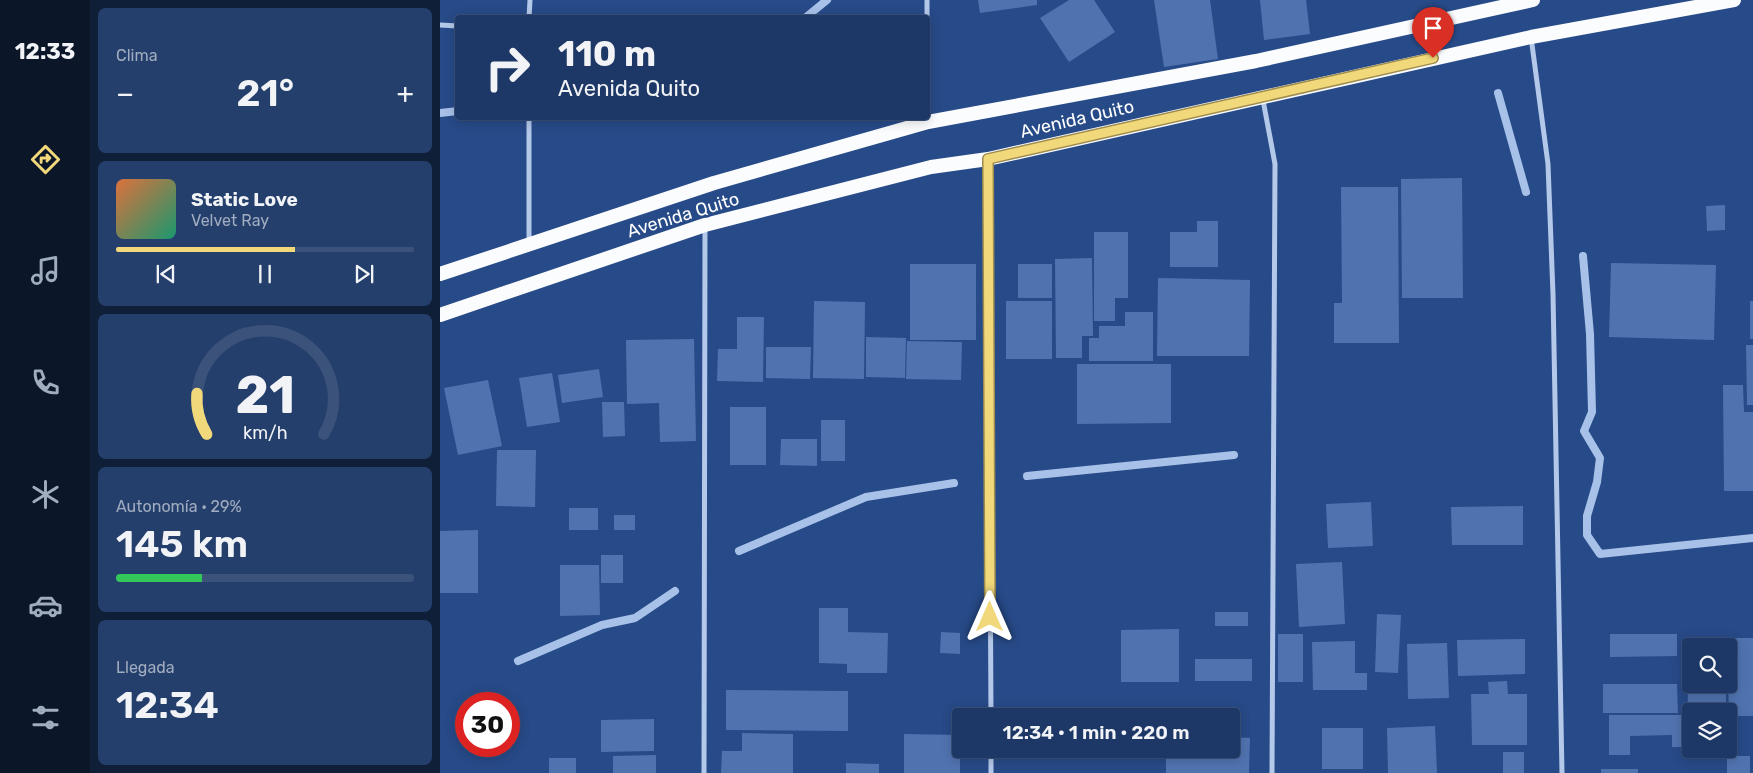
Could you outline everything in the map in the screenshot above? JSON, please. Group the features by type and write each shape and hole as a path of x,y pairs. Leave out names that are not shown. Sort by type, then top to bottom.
{"highway":[{"name":"Avenida Quito","path":"440,274 714,183 928,122 1256,61 1533,0"},
{"name":"Avenida Quito","path":"440,315 705,225 931,167 988,159 1531,37 1734,0"}],"street":[{"path":"529,15 530,0"},
{"path":"927,0 928,15"},
{"path":"440,25 455,26"},
{"path":"1531,37 1548,164 1553,294 1562,773"},
{"path":"1262,97 1275,164 1272,773"},
{"path":"529,120 529,243"},
{"path":"988,159 991,708"},
{"path":"704,773 705,225"},
{"path":"991,758 991,773"}],"building":[{"path":"978,0 1037,0 1037,5 980,13"},
{"path":"1069,0 1094,0 1115,32 1069,62 1040,18"},
{"path":"1154,0 1210,0 1218,59 1164,67"},
{"path":"1260,0 1306,0 1310,34 1264,40"},
{"path":"1462,178 1463,298 1402,298 1401,179"},
{"path":"1341,187 1398,187 1399,343 1334,343 1334,303 1342,303"},
{"path":"1725,205 1725,230 1707,231 1706,206"},
{"path":"1197,221 1218,221 1218,267 1170,267 1170,232 1197,232"},
{"path":"1094,232 1128,232 1128,298 1115,298 1115,321 1094,321"},
{"path":"1092,258 1093,336 1082,336 1082,358 1056,358 1055,259"},
{"path":"1611,263 1716,265 1714,340 1609,337"},
{"path":"910,264 976,264 976,340 910,340"},
{"path":"1018,264 1052,264 1052,298 1018,298"},
{"path":"1158,278 1250,280 1249,356 1157,356"},
{"path":"814,301 865,302 864,379 813,378"},
{"path":"1006,301 1052,301 1052,359 1006,359"},
{"path":"1750,301 1753,301 1753,339 1750,339"},
{"path":"1125,312 1153,312 1153,361 1089,361 1089,338 1099,338 1099,326 1125,326"},
{"path":"737,317 764,317 763,382 717,381 718,349 737,349"},
{"path":"866,337 906,338 905,378 866,377"},
{"path":"694,339 696,441 660,442 659,403 627,404 626,340"},
{"path":"907,341 962,342 961,380 906,379"},
{"path":"1746,345 1753,345 1753,405 1747,405"},
{"path":"766,347 811,347 810,379 766,378"},
{"path":"1077,364 1171,364 1171,423 1077,424"},
{"path":"599,369 603,397 562,403 558,375"},
{"path":"552,373 560,422 527,427 519,378"},
{"path":"488,380 502,446 458,455 444,388"},
{"path":"1723,385 1743,385 1744,412 1753,412 1753,491 1724,491"},
{"path":"602,402 624,402 625,436 603,437"},
{"path":"730,407 766,407 766,465 730,465"},
{"path":"821,420 845,420 845,461 821,461"},
{"path":"781,439 817,439 817,466 780,465"},
{"path":"497,450 536,450 535,507 496,506"},
{"path":"1371,502 1373,546 1328,548 1326,504"},
{"path":"1523,506 1523,545 1452,545 1451,507"},
{"path":"569,508 598,508 598,530 569,530"},
{"path":"614,515 635,515 635,530 614,530"},
{"path":"478,530 478,593 440,593 440,531"},
{"path":"601,555 623,555 623,583 601,583"},
{"path":"1342,562 1345,624 1299,627 1296,564"},
{"path":"560,565 599,565 600,615 560,616"},
{"path":"819,608 848,608 848,632 888,633 887,673 847,673 847,664 819,663"},
{"path":"1215,612 1248,612 1248,626 1215,626"},
{"path":"1377,614 1401,615 1398,673 1375,672"},
{"path":"1179,629 1179,682 1121,682 1121,630"},
{"path":"941,632 960,633 960,654 940,653"},
{"path":"1278,634 1303,634 1303,682 1278,682"},
{"path":"1610,634 1677,634 1677,656 1610,657"},
{"path":"1737,638 1753,638 1753,716 1737,716 1737,703 1729,703 1728,693 1737,693"},
{"path":"1525,639 1525,674 1458,676 1457,640"},
{"path":"1355,641 1355,673 1367,673 1367,690 1313,690 1312,642"},
{"path":"1447,643 1449,698 1408,699 1407,644"},
{"path":"1195,659 1252,659 1252,681 1195,681"},
{"path":"1507,681 1508,694 1527,694 1527,745 1472,745 1471,694 1489,694 1488,682"},
{"path":"1603,684 1677,684 1678,713 1603,713"},
{"path":"726,690 848,691 848,731 726,730"},
{"path":"1688,693 1726,693 1726,703 1688,703"},
{"path":"1609,715 1682,715 1682,747 1672,747 1672,735 1630,736 1630,755 1609,755"},
{"path":"654,719 654,751 601,752 601,720"},
{"path":"1435,726 1437,773 1388,773 1387,728"},
{"path":"1322,728 1363,728 1363,769 1322,769"},
{"path":"742,733 793,734 793,773 721,773 722,751 742,751"},
{"path":"904,734 952,735 952,758 960,758 960,773 904,773"},
{"path":"1240,737 1250,738 1249,773 1166,773 1166,758 1240,758"},
{"path":"1503,752 1524,752 1524,773 1503,773"},
{"path":"656,755 656,773 613,773 613,756"},
{"path":"1750,756 1750,773 1727,773 1727,758"},
{"path":"549,758 576,758 576,773 549,773"},
{"path":"846,763 879,764 879,773 846,773"},
{"path":"1601,769 1638,769 1638,773 1601,773"}],"waterway":[{"path":"809,15 827,0"},
{"path":"1498,93 1526,192"},
{"path":"440,113 455,111"},
{"path":"1583,256 1590,334 1592,412 1584,431 1600,458 1597,482 1587,516 1587,535 1600,554 1753,538"},
{"path":"1027,476 1234,455"},
{"path":"739,551 866,497 954,483"},
{"path":"518,661 602,625 635,618 675,591"}],"route":[{"path":"990,617 988,159 1433,58"}]}
